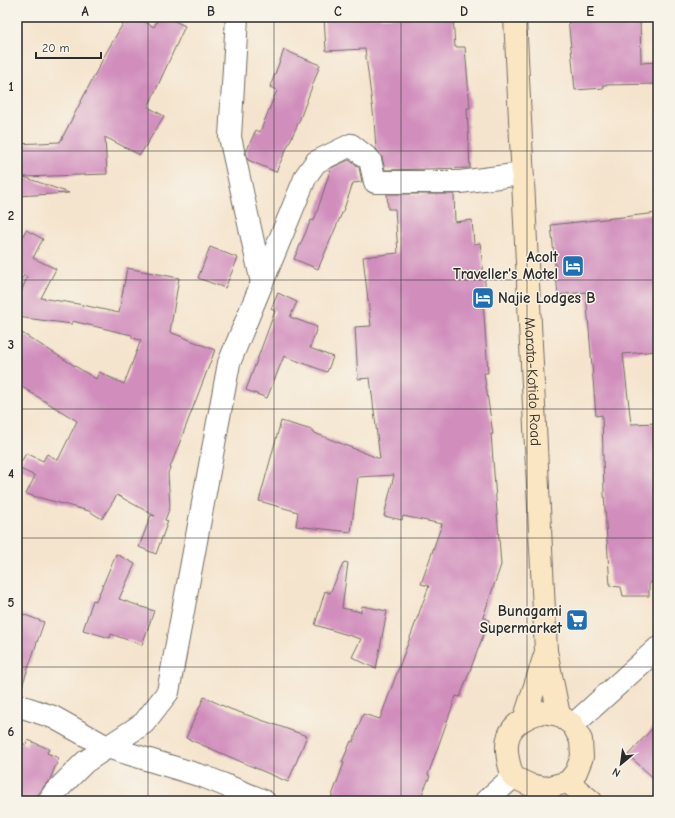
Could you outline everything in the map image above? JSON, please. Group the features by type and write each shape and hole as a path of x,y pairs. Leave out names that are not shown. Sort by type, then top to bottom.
{"main road":[{"name":"Moroto-Kotido Road","path":"515,17 546,651 566,720"},
{"name":"Moroto-Kotido Road","path":"526,717 546,651"},
{"path":"542,712 566,720 581,740 582,757 576,772 568,782 546,788 530,785 513,777 507,761 506,744 513,728 526,717 542,712"},
{"path":"568,782 591,801"}],"street":[{"path":"237,17 230,137 262,283"},
{"path":"49,801 54,793 85,762 144,723 168,692 229,363 306,176 316,162 351,145 370,160 375,182 460,182 522,174"},
{"path":"566,720 658,648"},
{"path":"17,705 53,717 107,747 205,777 264,801"},
{"path":"486,801 513,777"}],"building":[{"path":"127,17 137,17 154,27 159,17 167,17 185,26 148,107 164,116 140,155 105,137 107,174 24,177 69,193 17,196 17,144 60,142 107,51"},
{"path":"324,17 453,17 455,47 465,47 470,108 467,108 470,168 385,170 382,157 376,149 374,119 365,49 326,51"},
{"path":"568,17 640,17 641,63 658,62 658,84 603,85 604,88 575,90"},
{"path":"284,50 320,65 300,119 276,172 248,160 246,152 256,130 260,132 277,90 270,87"},
{"path":"349,160 359,167 362,182 353,183 345,206 318,269 294,259 311,220 314,221 331,168"},
{"path":"387,194 454,194 455,222 472,220 474,244 480,243 487,299 483,300 488,373 484,373 493,434 491,434 501,565 483,617 489,620 460,697 456,696 428,775 430,776 419,801 330,801 344,763 342,762 351,741 353,742 363,714 380,719 429,586 421,584 442,524 403,516 402,520 384,516 394,475 358,477 351,532 296,526 298,512 259,501 281,421 312,430 312,432 380,459 370,378 358,379 355,327 371,326 363,257 398,253 395,209 388,209"},
{"path":"658,213 658,351 623,354 631,424 658,423 658,582 649,583 649,596 623,596 621,587 610,586 604,494 602,415 596,416 586,292 558,295 551,225"},
{"path":"26,230 43,239 33,258 56,269 41,298 119,313 127,268 179,278 170,332 215,350 168,473 170,507 165,520 168,521 156,554 139,547 151,515 155,516 117,495 102,519 89,511 26,494 35,476 18,468 26,453 43,461 47,454 58,460 77,421 17,384 17,330 96,379 99,372 124,384 141,340 132,338 132,335 72,321 72,324 17,317 17,302 27,277 24,275 17,287 17,246"},
{"path":"210,247 238,258 225,288 198,278"},
{"path":"278,293 297,302 290,317 317,327 310,348 333,357 327,372 284,356 267,398 246,390 275,311 271,309"},
{"path":"116,554 135,564 119,599 154,611 142,645 111,634 110,638 83,630 93,600 96,601"},
{"path":"344,562 348,563 342,608 361,612 362,606 387,611 376,669 352,657 361,639 315,625 325,591 330,593"},
{"path":"17,612 44,622 20,692 17,691"},
{"path":"204,697 230,709 307,736 288,782 186,738"},
{"path":"658,722 658,782 628,755"},
{"path":"17,740 26,745 28,740 49,749 47,753 59,758 50,779 38,794 37,801 17,801"}],"place":[{"name":"Acolt Traveller's Motel","path":"573,266"},
{"name":"Najie Lodges B","path":"483,298"},
{"name":"Bunagami Supermarket","path":"577,620"}]}
